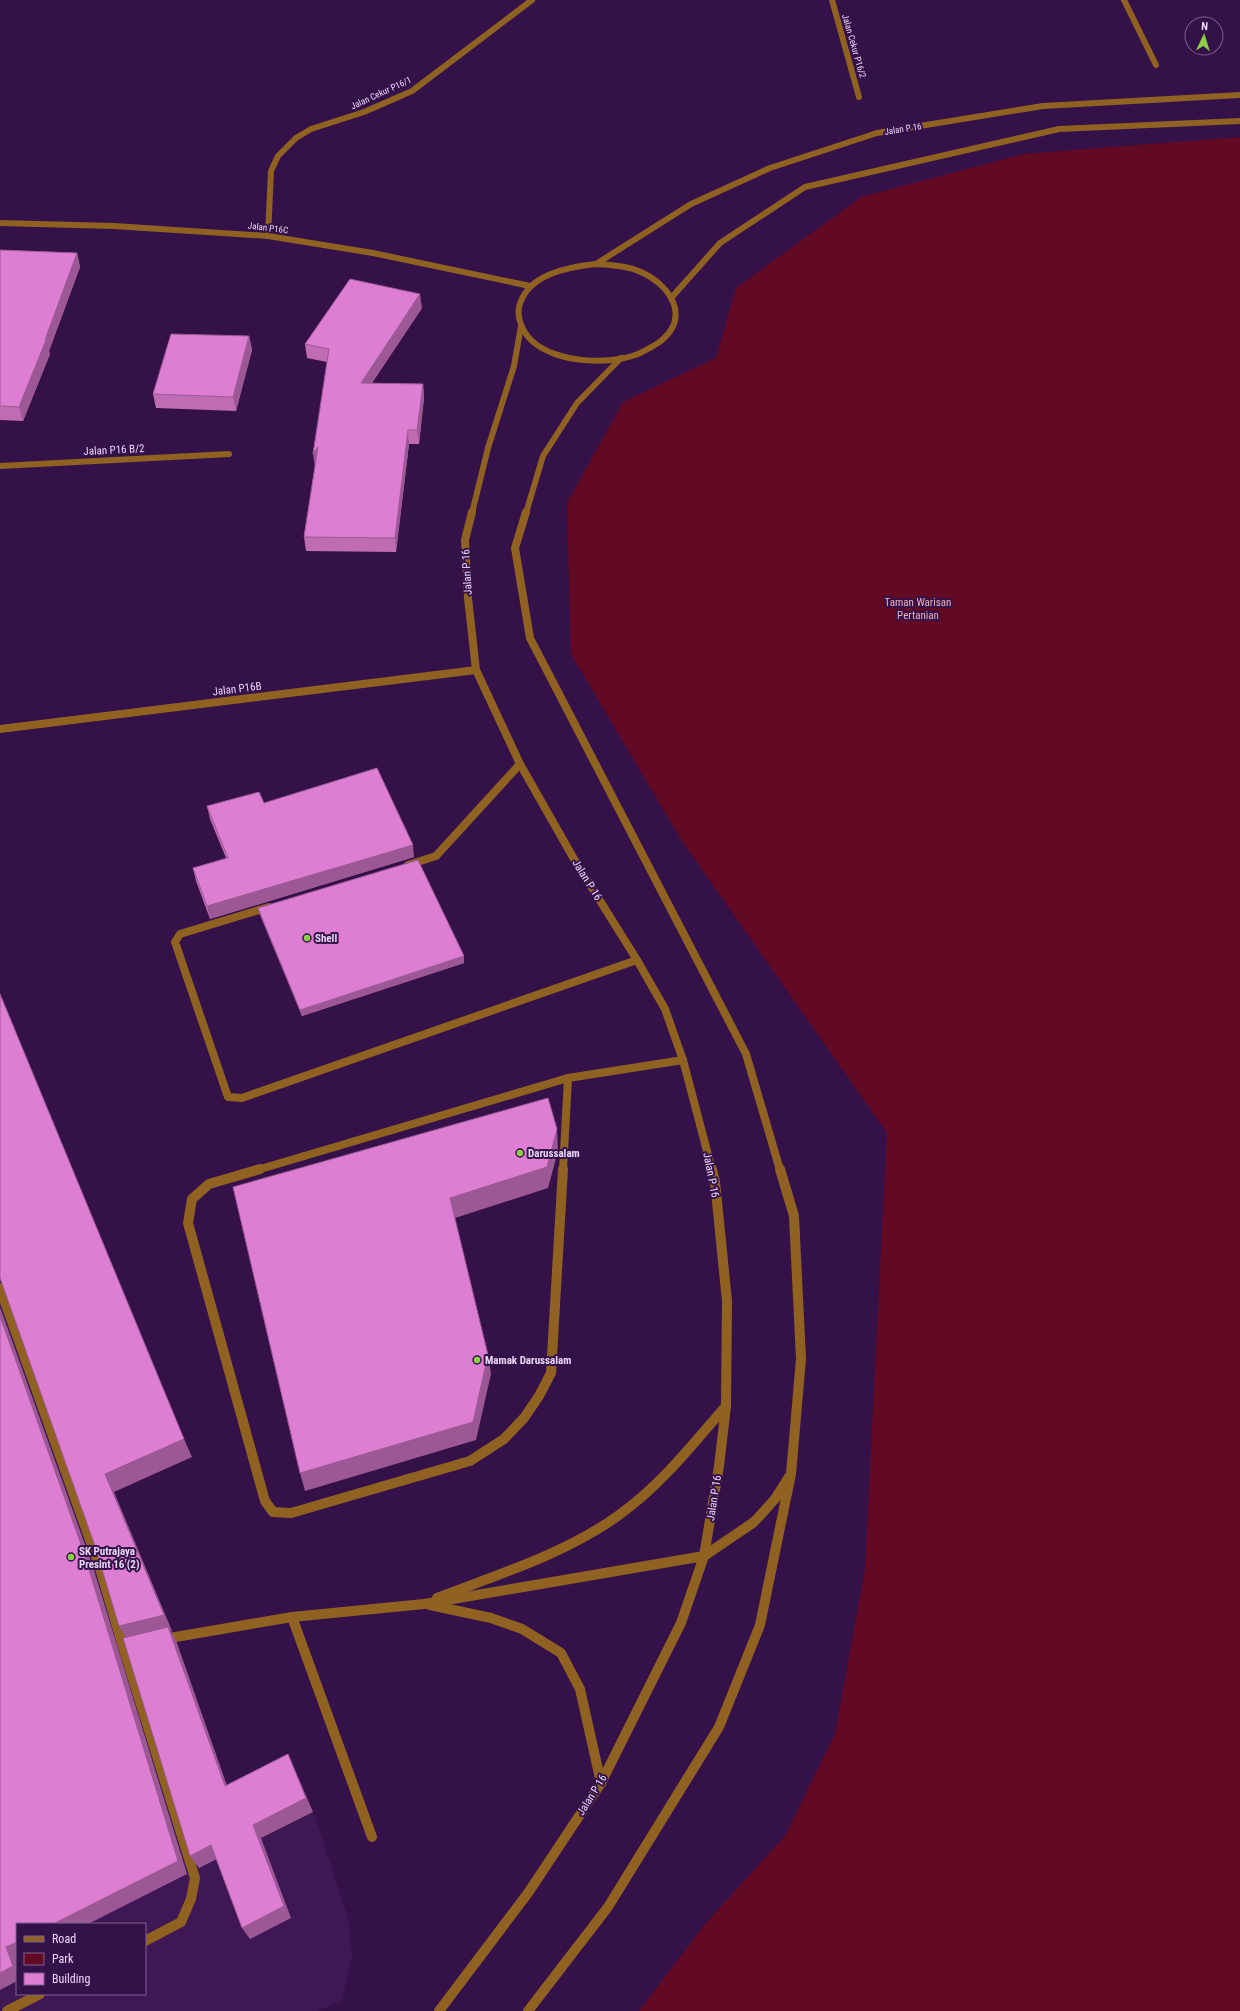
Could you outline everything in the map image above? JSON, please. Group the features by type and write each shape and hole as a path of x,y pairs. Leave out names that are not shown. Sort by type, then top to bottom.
{"street":[{"name":"Jalan Cekur P16/1","path":"268,236 271,171 278,156 296,138 311,129 364,112 412,91 532,0"},
{"name":"Jalan Cekur P16/2","path":"832,0 859,97"},
{"path":"1124,0 1156,65"},
{"name":"Jalan P 16","path":"596,264 691,204 770,168 877,133 1044,106 1240,95"},
{"path":"520,326 531,340 556,353 571,358 597,361 621,358 644,351 662,340 672,327 676,312 672,297 720,242 805,187 1059,128 1240,121"},
{"name":"Jalan P16C","path":"0,224 114,226 268,236 373,253 530,286"},
{"name":"Jalan P 16","path":"439,2011 528,1893 601,1783 680,1623 704,1556 719,1466 726,1406 727,1301 715,1182 683,1060 665,1009 637,960 574,859 520,764 476,670 468,598 465,540 488,448 514,366 520,326 518,312 521,299 530,286 548,275 570,267 596,264 621,266 643,273 661,284 672,297"},
{"path":"528,2011 608,1907 718,1727 760,1625 791,1474 800,1359 794,1216 746,1054 530,638 515,548 543,456 577,403 621,358"},
{"name":"Jalan P16 B/2","path":"0,466 229,454"},
{"name":"Jalan P16B","path":"0,729 476,670"},
{"path":"398,868 436,856 520,764"},
{"path":"278,904 180,934 175,942 228,1097 242,1098 637,960"},
{"path":"568,1078 551,1373 539,1396 524,1418 504,1439 470,1461 291,1513 273,1512 266,1501 188,1223 192,1199 209,1184 568,1078 683,1060"},
{"path":"0,1288 99,1565 194,1878 191,1899 181,1922 146,1940"},
{"path":"424,1604 551,1553 585,1536 620,1514 678,1461 726,1406"},
{"path":"124,1650 178,1636 292,1617 424,1604 704,1556 754,1522 775,1498 791,1474"},
{"path":"424,1604 491,1618 522,1629 561,1653 580,1689 601,1783"},
{"path":"292,1617 372,1837"},
{"path":"7,2011 38,1995"}],"shaded area":[{"name":"SK Putrajaya Presint 16 (2)","path":"0,995 192,1457 114,1492 169,1622 232,1799 295,1768 313,1812 348,1918 352,1956 342,2000 318,2011 0,2011"}],"green space":[{"name":"Taman Warisan Pertanian","path":"1240,137 1240,2011 639,2011 705,1924 785,1836 835,1734 865,1569 887,1133 682,841 571,654 567,503 623,402 716,358 736,288 861,197 1024,154"}],"building":[{"path":"0,250 77,253 46,340 19,407 0,406"},
{"path":"350,279 420,294 361,383 423,384 417,430 408,430 395,538 304,537 318,447 313,454 329,349 305,344"},
{"path":"171,334 249,336 233,397 153,394"},
{"path":"377,768 413,845 207,906 193,868 228,858 207,806 259,792 264,803"},
{"path":"418,860 464,956 300,1010 258,908"},
{"path":"0,994 184,1439 105,1474 164,1615 119,1626 95,1546 0,1278"},
{"path":"548,1098 557,1129 547,1167 450,1198 488,1355 473,1422 300,1473 233,1187"},
{"path":"0,1316 83,1550 178,1861 55,1923 16,1923 16,1942 6,1947 13,1966 0,1973"},
{"path":"168,1627 225,1786 288,1754 306,1798 253,1825 284,1906 242,1928 211,1845 190,1856 123,1638"}],"place":[{"name":"Shell","path":"307,938"},
{"name":"Darussalam","path":"520,1153"},
{"name":"Mamak Darussalam","path":"477,1360"},
{"name":"SK Putrajaya Presint 16 (2)","path":"71,1557"}]}
